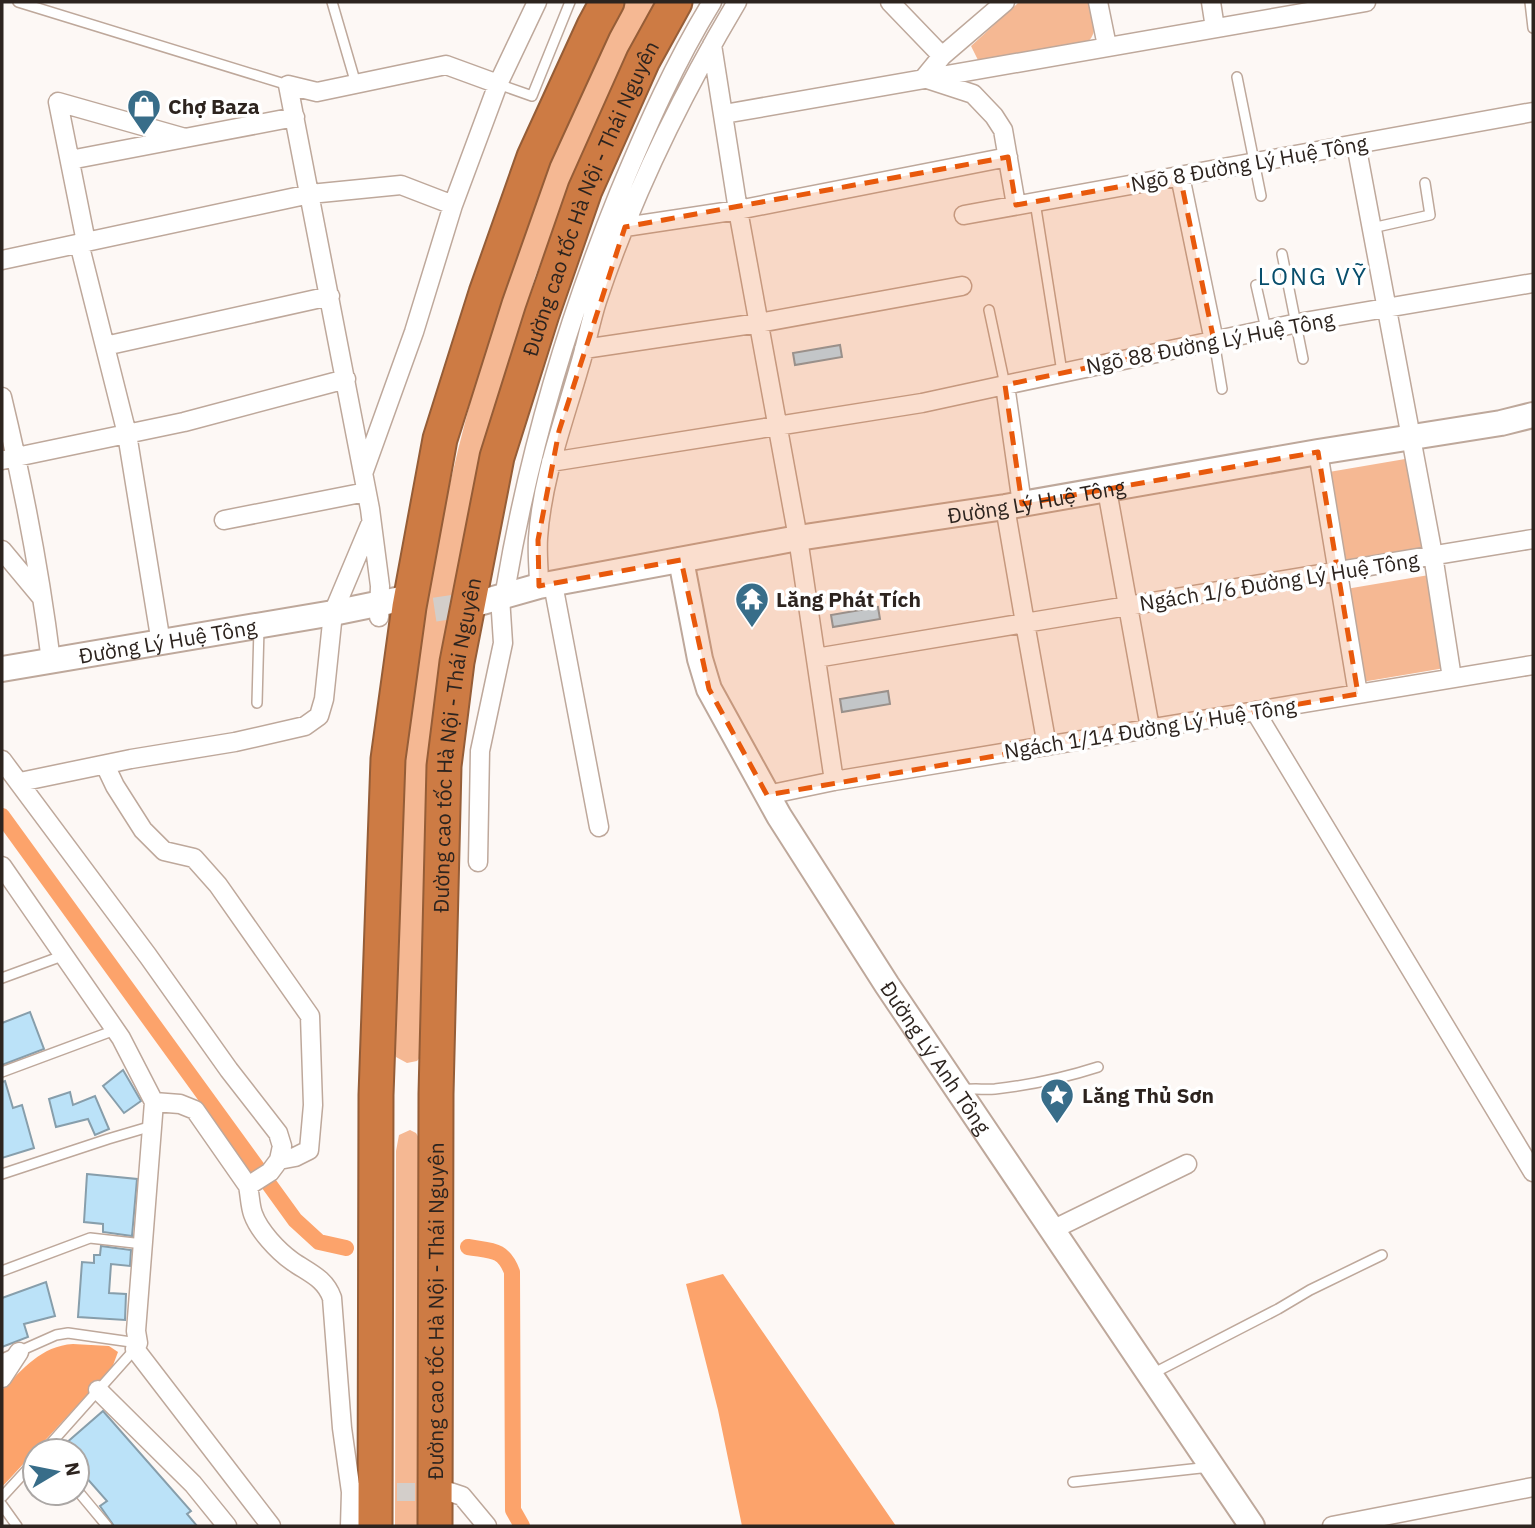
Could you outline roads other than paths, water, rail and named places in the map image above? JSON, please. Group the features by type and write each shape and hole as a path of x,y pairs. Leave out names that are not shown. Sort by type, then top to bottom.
{"highway":[{"path":"374,1526 376,1095 388,759 408,607 440,439 486,293 534,158 607,2"},
{"name":"Đường cao tốc Hà Nội - Thái Nguyên","path":"435,1526 436,1094 444,766 459,650 497,457 542,314 585,190 643,60 675,2"}],"main road":[{"name":"Đường Lý Huệ Tông","path":"491,593 798,538 1107,490 1501,423 1533,415"},
{"name":"Đường Lý Anh Tông","path":"681,560 704,676 718,709 767,795 887,985 1252,1526"},
{"name":"Đường Lý Huệ Tông","path":"2,670 333,613 390,608"}],"street":[{"path":"365,483 453,205 499,84 537,2"},
{"path":"478,862 480,751 503,643 491,593 517,522 537,432 578,301 639,145 688,41 712,2"},
{"path":"599,827 537,540 544,490 596,303 644,178 737,2"},
{"path":"890,2 942,56"},
{"path":"924,78 942,56 1005,2"},
{"path":"1098,2 1107,46"},
{"path":"1211,2 1215,28"},
{"path":"724,114 1215,28 1332,4 1366,2"},
{"path":"973,29 968,38 967,51 972,60 986,69"},
{"path":"712,45 776,428 798,538 834,781"},
{"path":"390,608 380,586 346,379 288,85 317,92 446,65 499,84"},
{"path":"924,78 973,94 1003,130 1016,205"},
{"path":"161,643 127,434 83,242 58,102 185,138"},
{"name":"Ngõ 8 Đường Lý Huệ Tông","path":"964,215 1533,113"},
{"path":"70,160 295,117"},
{"path":"1356,144 1433,555 1452,678"},
{"path":"625,227 738,210 1008,157"},
{"path":"1180,176 1214,341"},
{"path":"2,260 310,194 401,186 453,205"},
{"name":"Ngõ 88 Đường Lý Huệ Tông","path":"551,462 922,403 1298,323 1533,283"},
{"path":"584,349 759,323 962,286"},
{"path":"105,346 330,296"},
{"path":"9,458 184,422 346,379"},
{"path":"1005,385 1026,623 1047,746"},
{"path":"2,397 9,458 43,599 51,661"},
{"path":"1318,452 1358,694"},
{"path":"224,520 365,483"},
{"path":"1107,490 1150,728"},
{"path":"20,782 235,742 305,726 319,716 324,699 333,613 370,523"},
{"name":"Ngách 1/6 Đường Lý Huệ Tông","path":"816,658 1533,539"},
{"path":"2,550 43,599"},
{"name":"Ngách 1/14 Đường Lý Huệ Tông","path":"767,795 834,781 1533,665"},
{"path":"1255,711 1533,1172"},
{"path":"2,760 278,1133 282,1146 275,1166"},
{"path":"105,765 115,786 150,837 164,852 194,858 218,885 310,1016 313,1105 309,1150 275,1166 251,1185"},
{"path":"2,866 8,885 115,1030 154,1102 136,1346 271,1526"},
{"path":"154,1102 180,1104 195,1110 251,1185 253,1215 266,1235 290,1260 321,1279 332,1298 342,1428 351,1492 350,1526"},
{"path":"1052,1230 1187,1164"},
{"path":"2,1378 10,1355"},
{"path":"98,1390 193,1484 227,1526"},
{"path":"1332,1526 1533,1488"},
{"path":"351,1492 370,1492"},
{"path":"450,1492 462,1496 487,1526"}],"lane":[{"path":"18,2 288,85"},
{"path":"332,2 356,84"},
{"path":"499,84 532,96 570,2"},
{"path":"1530,2 1533,28"},
{"path":"1237,77 1261,196"},
{"path":"1372,228 1430,215 1425,183"},
{"path":"1035,202 1062,372"},
{"path":"1283,254 1303,359"},
{"path":"1256,285 1266,330"},
{"path":"989,310 1005,385"},
{"path":"1214,341 1222,389"},
{"path":"257,703 259,626"},
{"path":"2,978 62,956"},
{"path":"2,1072 115,1030"},
{"path":"958,1091 1038,1083 1098,1067"},
{"path":"2,1174 152,1126"},
{"path":"2,1271 90,1238 143,1244"},
{"path":"1150,1375 1382,1255"},
{"path":"10,1355 56,1335 68,1333 136,1346 57,1437"},
{"path":"1073,1482 1212,1467"},
{"path":"2,1497 21,1476"},
{"path":"2,1505 17,1526"},
{"path":"91,1507 107,1526"}],"waterway":[{"path":"2,816 295,1220 319,1242 346,1248"},
{"path":"468,1247 495,1252 505,1259 512,1272 513,1510 522,1526"}],"tunnel":[{"path":"399,615 479,603"},
{"path":"370,1492 440,1492"}],"place":[{"name":"Chợ Baza","path":"144,136"},
{"name":"Lăng Phát Tích","path":"752,629"},
{"name":"Lăng Thủ Sơn","path":"1057,1125"}],"district":[{"name":"LONG VỸ","path":"1313,276"}]}
